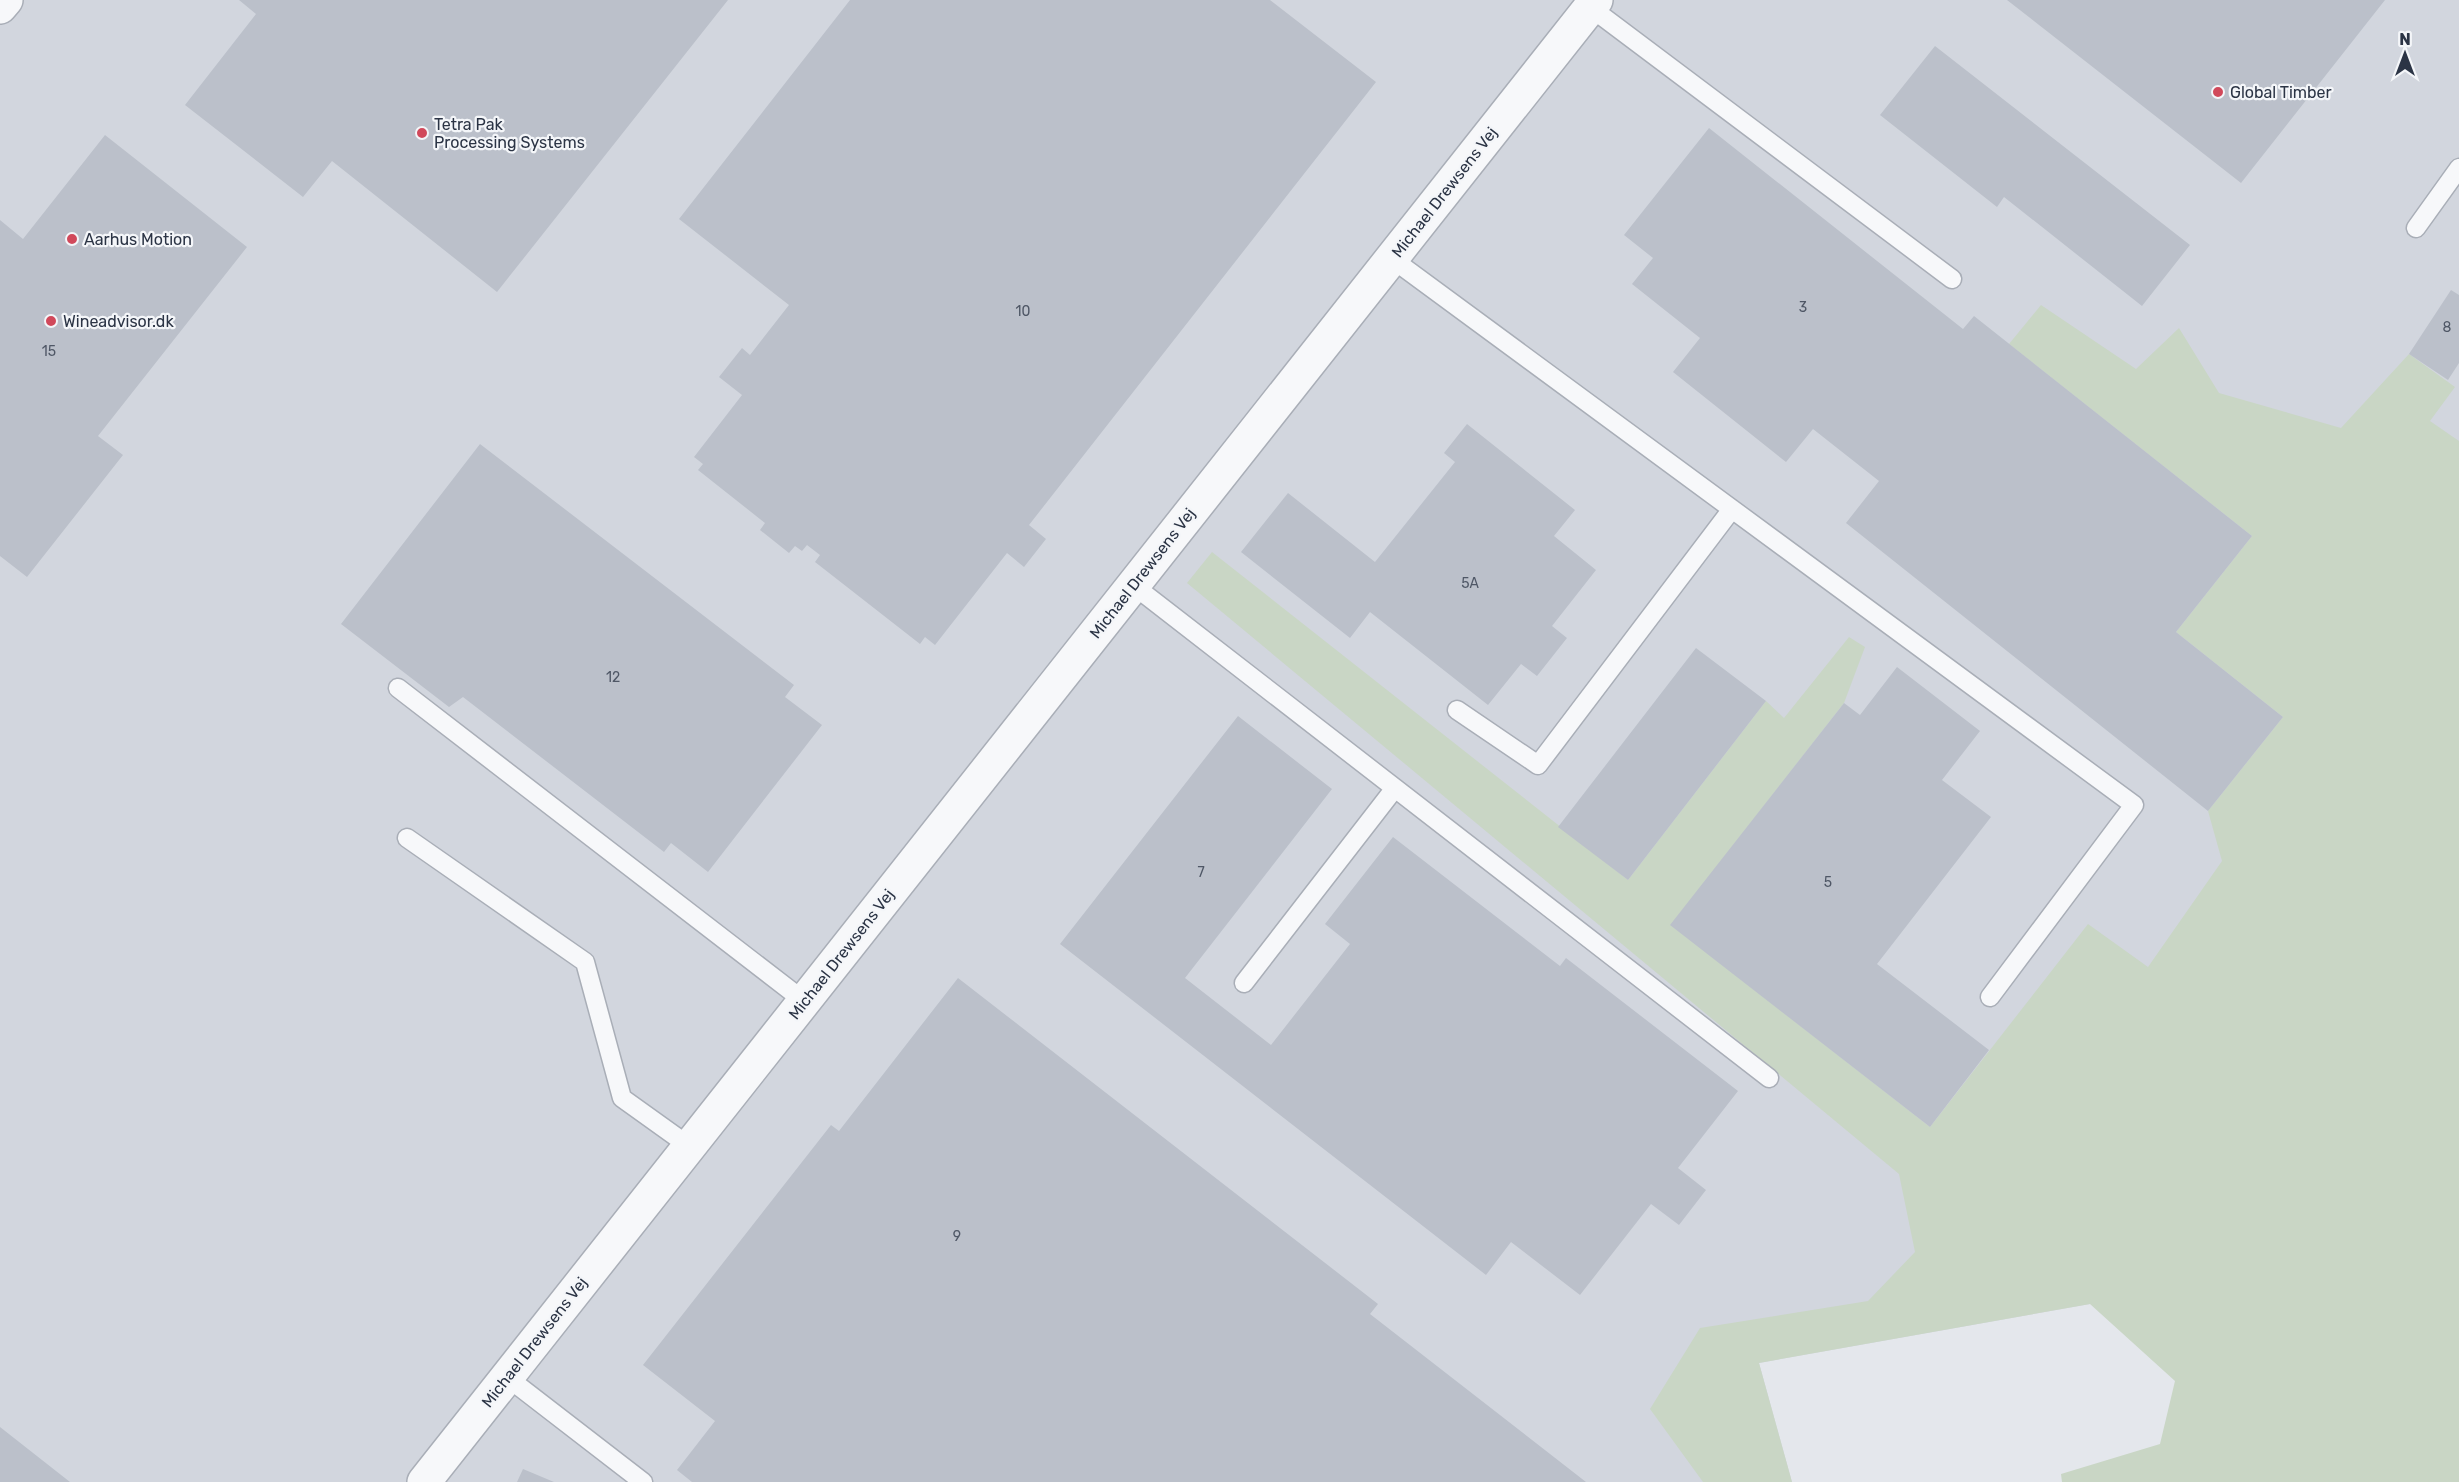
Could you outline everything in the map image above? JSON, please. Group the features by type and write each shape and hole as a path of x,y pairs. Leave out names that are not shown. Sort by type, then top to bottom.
{"street":[{"path":"0,7 6,0"},
{"name":"Michael Drewsens Vej","path":"424,1482 1593,4"}],"lane":[{"path":"1593,4 1952,279"},
{"path":"2416,228 2459,168"},
{"path":"1391,258 2134,805 1990,997"},
{"path":"1457,710 1538,765 1732,509"},
{"path":"1133,585 1769,1078"},
{"path":"398,688 804,1001"},
{"path":"1244,982 1395,788"},
{"path":"407,838 585,962 622,1098 689,1146"},
{"path":"507,1377 644,1482"}],"shaded area":[{"path":"0,0 2459,0 2459,906 2090,1304 1759,1363 1792,1482 0,1482"}],"green space":[{"path":"2041,305 2136,369 2179,328 2219,393 2341,428 2409,354 2455,387 2430,421 2459,441 2459,1482 2062,1482 2061,1474 2160,1444 2175,1381 2090,1304 1759,1363 1792,1482 1703,1482 1650,1409 1700,1328 1868,1301 1915,1252 1899,1174 1187,583 1212,552 1628,880 1766,701 1784,718 1849,637 1865,647 1844,703 1671,925 1930,1127 2088,924 2148,967 2222,861 2208,811 2283,717 2176,632 2252,536 2009,344"}],"building":[{"name":"Tetra Pak Processing Systems","path":"239,0 728,0 497,292 332,161 303,197 185,105 256,14"},
{"path":"850,0 1270,0 1376,82 1029,525 1046,539 1024,567 1007,553 935,645 925,637 920,644 815,562 820,555 807,545 802,551 795,546 789,553 760,530 765,523 698,470 703,464 694,457 742,395 719,377 742,348 750,355 789,305 679,219"},
{"name":"Global Timber","path":"2007,0 2385,0 2241,183"},
{"path":"1935,46 2190,245 2142,306 2004,197 1997,207 1880,115"},
{"path":"1709,128 1963,329 1974,316 2252,536 2176,632 2283,717 2208,811 1846,523 1879,481 1813,429 1786,462 1673,372 1700,338 1632,284 1653,258 1624,235"},
{"path":"105,135 247,247 98,436 123,455 27,577 0,556 0,220 23,239"},
{"path":"2451,290 2459,295 2459,363 2448,380 2409,354"},
{"path":"1467,424 1575,510 1554,536 1596,570 1552,626 1567,638 1537,676 1521,664 1488,705 1370,612 1350,638 1241,552 1288,493 1375,562 1455,462 1444,453"},
{"path":"480,444 794,685 785,697 822,725 708,872 671,843 664,852 463,697 449,707 341,624"},
{"path":"1696,648 1766,701 1628,880 1558,827"},
{"path":"1897,667 1980,731 1942,780 1991,817 1877,964 1989,1050 1930,1127 1670,925 1844,703 1860,715"},
{"path":"1238,716 1332,789 1185,978 1271,1045 1350,944 1325,924 1393,837 1560,966 1566,958 1738,1091 1678,1168 1706,1190 1679,1225 1651,1204 1580,1295 1511,1242 1486,1275 1060,944"},
{"path":"958,978 1378,1304 1370,1314 1586,1482 692,1482 677,1470 715,1421 643,1365 831,1125 839,1131"},
{"path":"0,1427 70,1482 0,1482"},
{"path":"523,1469 554,1482 517,1482"}],"place":[{"name":"Global Timber","path":"2218,92"},
{"name":"Tetra Pak Processing Systems","path":"422,133"},
{"name":"Aarhus Motion","path":"72,239"},
{"name":"Wineadvisor.dk","path":"51,321"}]}
